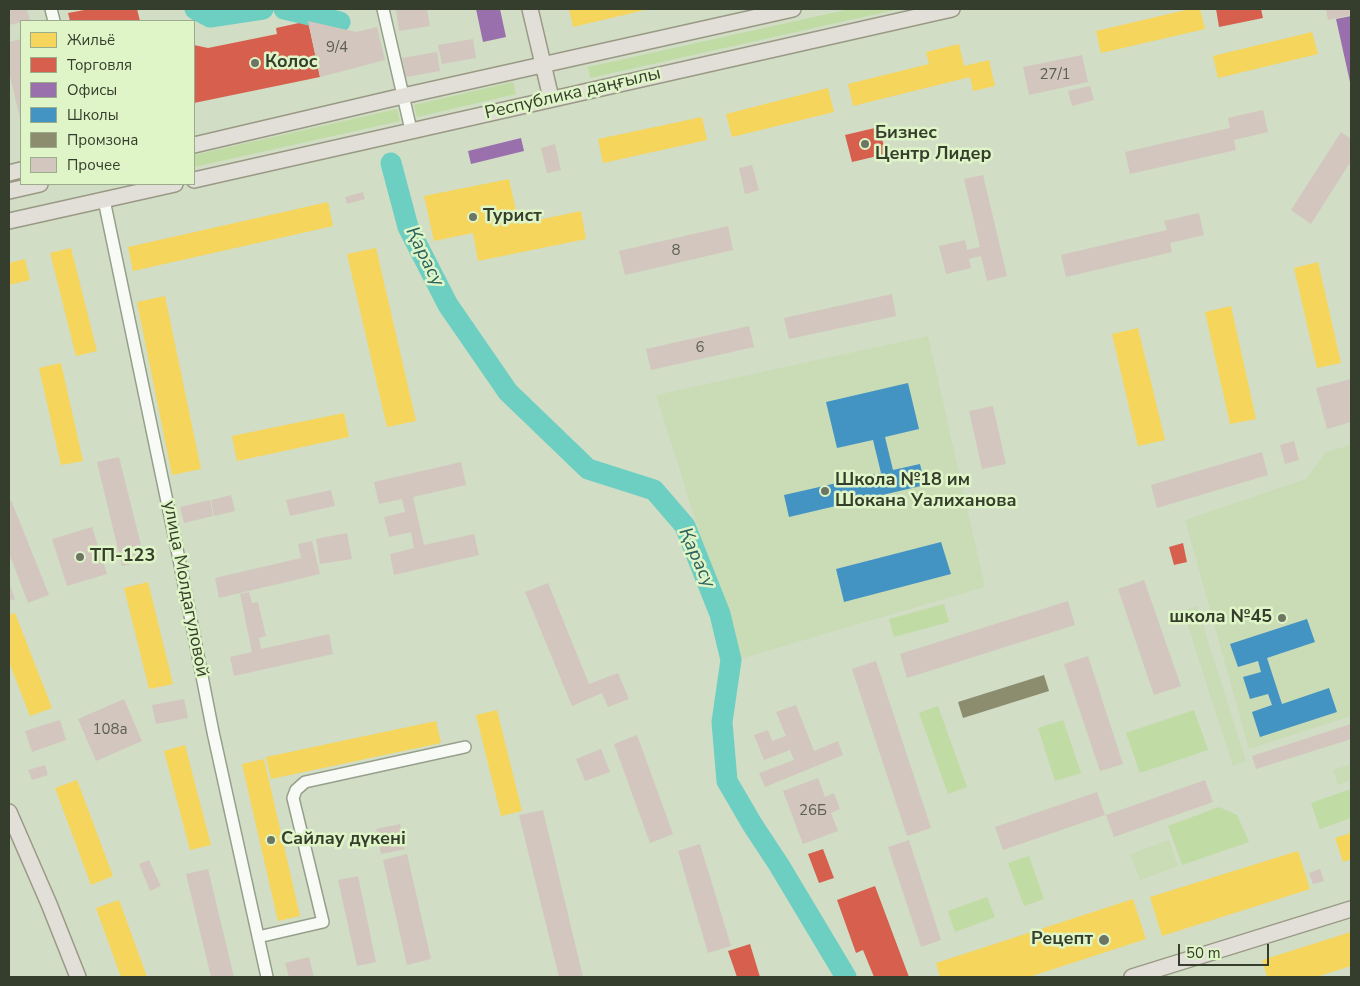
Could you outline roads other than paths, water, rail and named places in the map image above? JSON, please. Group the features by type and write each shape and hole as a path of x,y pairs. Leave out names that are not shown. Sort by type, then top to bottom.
{"main road":[{"path":"530,9 551,98"},
{"name":"Республика даңғылы","path":"195,145 403,96 793,9"},
{"name":"Республика даңғылы","path":"195,180 952,9"},
{"path":"9,191 36,185"},
{"path":"9,220 171,185"},
{"path":"9,229 37,223 88,202"},
{"path":"9,812 78,977"},
{"path":"1132,977 1351,909"}],"street":[{"path":"383,9 411,130"},
{"name":"улица Молдагуловой","path":"104,200 213,732 267,977"},
{"path":"258,937 323,922 293,798 296,790 305,782 465,747"}],"waterway":[{"path":"195,9 210,17 263,9"},
{"path":"284,9 340,22"},
{"name":"Қарасу","path":"391,163 408,227 448,305 508,392 588,469 654,490 685,526 720,614 731,660 722,722 727,781 846,977"}],"place":[{"name":"Колос","path":"255,63"},
{"name":"Бизнес Центр Лидер","path":"865,144"},
{"name":"Турист","path":"473,217"},
{"name":"Школа №18 им Шокана Уалиханова","path":"825,491"},
{"name":"ТП-123","path":"80,557"},
{"name":"школа №45","path":"1282,618"},
{"name":"Сайлау дүкені","path":"271,840"},
{"name":"Рецепт","path":"1104,940"}]}
